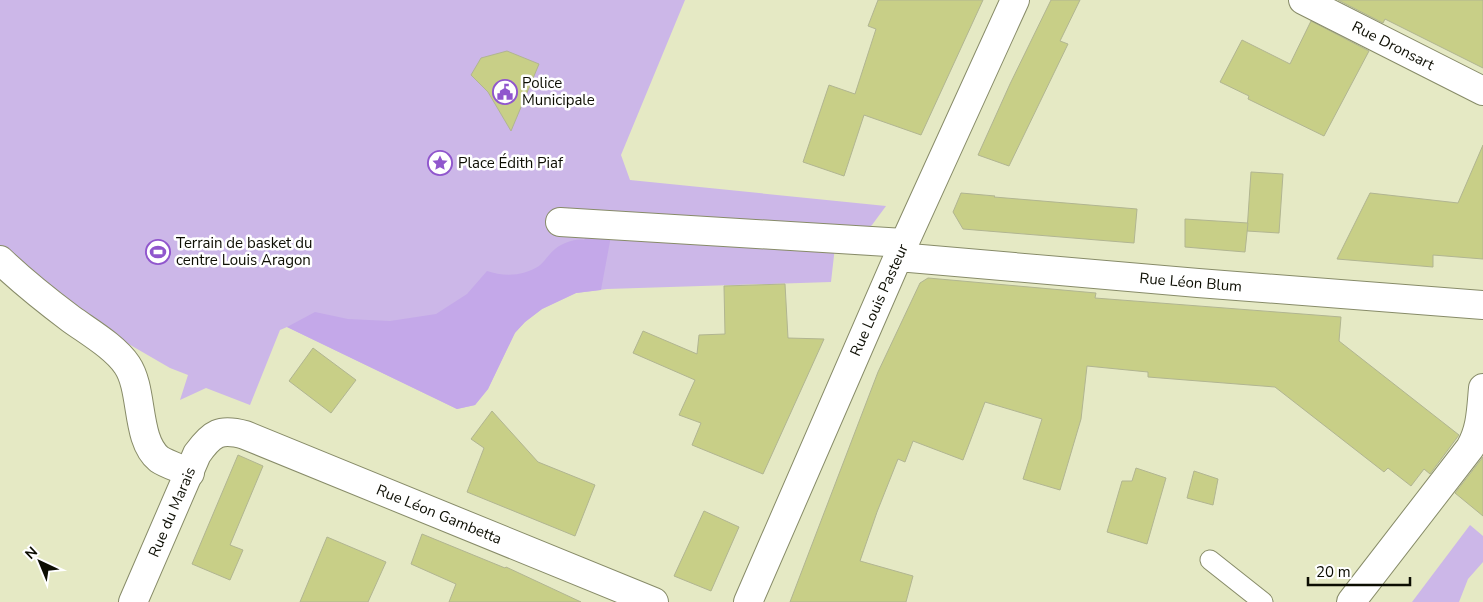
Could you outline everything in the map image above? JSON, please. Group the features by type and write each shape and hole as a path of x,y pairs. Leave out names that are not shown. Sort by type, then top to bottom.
{"street":[{"name":"Rue Louis Pasteur","path":"748,602 901,250 1015,0"},
{"name":"Rue Dronsart","path":"1303,0 1483,90"},
{"name":"Rue Léon Blum","path":"560,222 901,250 1179,281 1483,305"},
{"path":"0,260 60,310 110,347 128,365 136,385 143,427 151,450 159,459 190,473"},
{"path":"1352,602 1476,438 1480,426 1483,388"},
{"name":"Rue Léon Gambetta","path":"223,432 231,431 245,434 654,602"},
{"name":"Rue du Marais","path":"133,602 197,454 212,436 223,432"}],"lane":[{"path":"1210,560 1263,602"}],"shaded area":[{"path":"0,0 685,0 621,155 630,180 886,206 872,225 865,231 837,229 831,282 607,289 576,293 542,309 515,332 488,389 475,405 457,409 287,327 280,330 250,405 206,388 180,400 188,375 170,368 101,328 98,320 56,296 0,248"},
{"path":"587,236 611,236 601,290 576,293 542,309 525,322 515,333 488,389 475,405 457,409 287,327 315,312 348,319 390,321 436,314 467,294 487,271 507,275 527,272 539,266 558,247 565,243 584,240"},
{"path":"1470,525 1483,536 1483,562 1468,579 1459,602 1412,602"}],"building":[{"path":"878,0 983,0 921,135 864,115 844,176 803,162 829,85 855,94 876,29 868,26"},
{"path":"1051,0 1080,0 1060,41 1068,44 1009,166 978,155 1010,84"},
{"path":"1338,0 1483,0 1483,68 1385,19 1383,23"},
{"path":"1311,21 1369,51 1324,136 1248,99 1249,96 1220,82 1242,40 1290,64"},
{"path":"507,51 539,64 511,131 488,92 471,75 481,58"},
{"path":"1483,145 1483,259 1433,255 1433,267 1337,259 1370,193 1458,203"},
{"path":"1251,172 1283,174 1279,233 1247,231"},
{"path":"961,193 1137,209 1134,243 963,229 953,212"},
{"path":"1185,219 1248,223 1245,252 1185,247"},
{"path":"928,278 1096,293 1095,298 1341,317 1339,341 1459,435 1430,474 1424,469 1411,486 1388,468 1384,472 1275,387 1148,377 1148,372 1087,366 1081,419 1060,490 1023,479 1042,419 985,402 963,460 913,441 905,462 898,459 877,512 860,561 913,576 906,602 790,602 878,372 920,283"},
{"path":"785,284 788,338 824,339 763,474 692,445 701,423 679,415 695,380 633,353 643,331 697,354 699,335 725,334 724,286"},
{"path":"313,348 356,380 331,413 289,381"},
{"path":"492,411 538,462 595,485 575,536 467,492 484,448 471,439"},
{"path":"238,455 263,466 230,545 243,550 230,580 192,564"},
{"path":"1483,457 1483,516 1455,493"},
{"path":"1136,468 1166,478 1147,544 1107,532 1122,481 1132,481"},
{"path":"1194,471 1218,479 1213,505 1187,498"},
{"path":"704,511 739,527 711,591 674,576"},
{"path":"422,534 506,567 581,602 449,602 456,584 411,564"},
{"path":"327,537 386,562 368,602 300,602"}],"place":[{"name":"Police Municipale","path":"505,92"},
{"name":"Place Édith Piaf","path":"440,163"},
{"name":"Terrain de basket du centre Louis Aragon","path":"158,252"}]}
